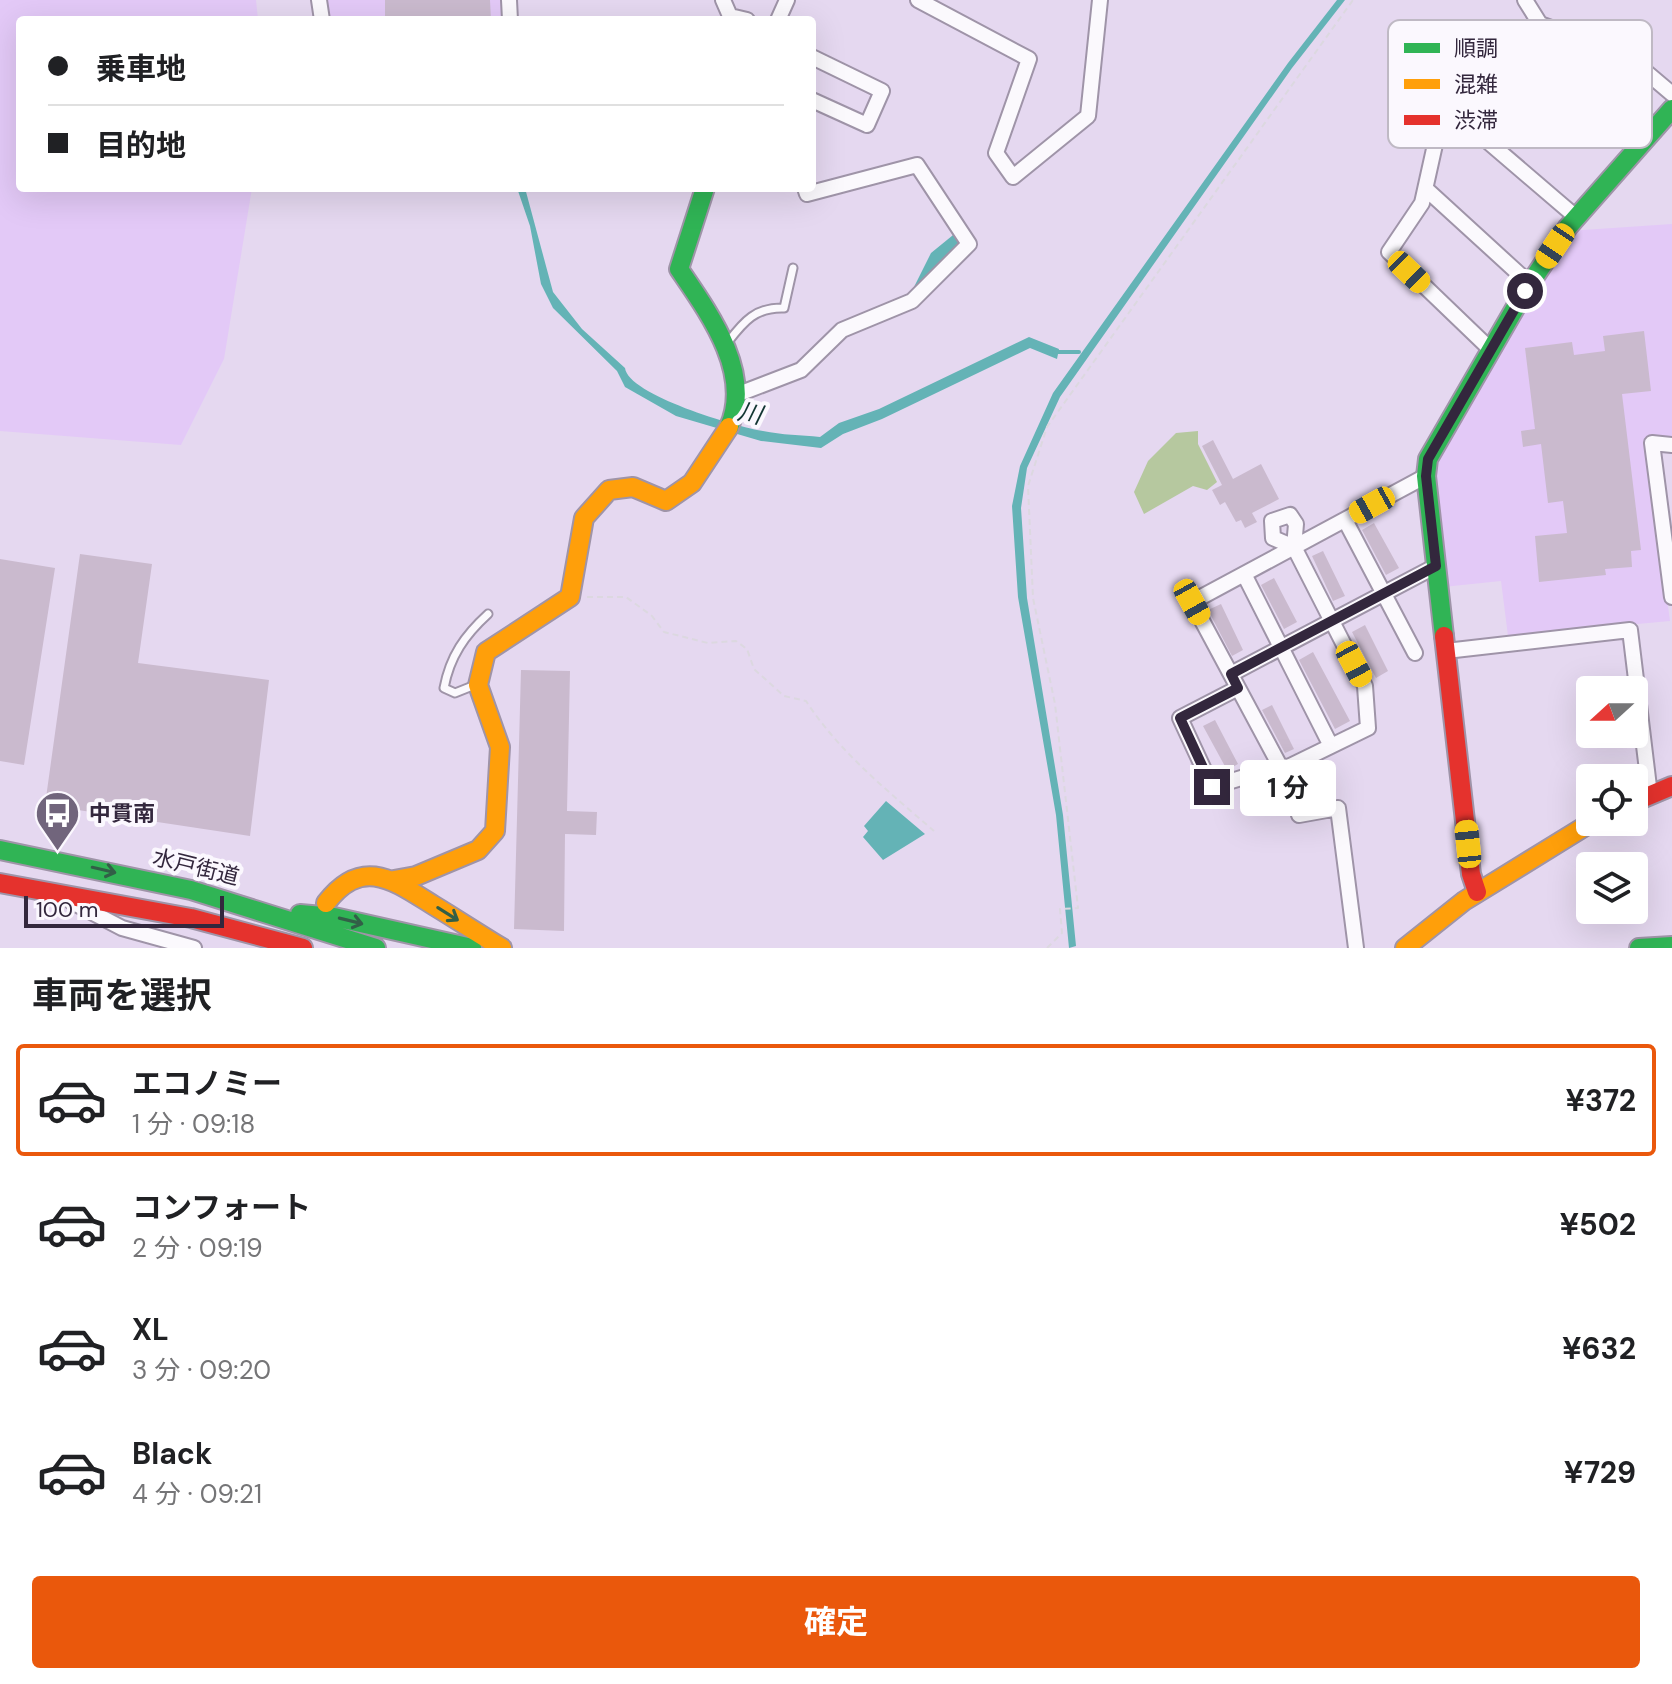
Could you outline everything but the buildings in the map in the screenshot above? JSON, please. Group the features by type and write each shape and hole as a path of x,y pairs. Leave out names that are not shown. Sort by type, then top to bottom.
{"main road":[{"path":"1652,132 1672,109"},
{"path":"1477,892 1471,874 1436,566 1426,476 1428,459 1530,284 1576,217 1637,148"},
{"path":"394,880 416,876 478,850 495,831 500,747 478,685 481,661 486,652 570,597 584,518 609,490 633,487 666,501 680,495 725,436 736,411 733,370 713,319 679,269 679,260 704,192"},
{"path":"1405,948 1420,932 1477,892 1576,832"},
{"name":"水戸街道","path":"0,850 80,864 273,912 376,948"},
{"path":"326,903 337,887 356,877 377,873 394,880 502,948"},
{"path":"0,883 254,934 303,948"},
{"path":"273,912 334,917 472,948"},
{"path":"1639,948 1672,946"}],"street":[{"path":"918,0 1029,59 996,153 1013,177 1088,116 1100,0"},
{"path":"1525,0 1538,20"},
{"path":"816,59 882,91 867,125 816,102"},
{"path":"1652,77 1672,94"},
{"path":"1435,148 1422,203 1389,252 1491,350"},
{"path":"1495,148 1576,217"},
{"path":"736,395 801,370 842,330 912,301 969,244 917,165 816,192"},
{"path":"1426,189 1530,284"},
{"path":"1672,445 1652,443 1672,597"},
{"path":"1356,948 1338,808 1299,815 1284,767 1192,602 1426,476"},
{"path":"1345,520 1415,653"},
{"path":"1294,547 1332,621 1365,686 1368,728 1284,767 1212,787 1180,718 1281,647 1332,621 1436,566"},
{"path":"1244,574 1331,746"},
{"path":"1446,651 1630,630 1659,795"},
{"path":"57,892 92,915 122,928 194,948"}],"lane":[{"path":"724,347 745,319 767,307 784,308 793,268"},
{"path":"478,685 455,693 444,688 447,671 464,636 488,614"}],"path":[{"path":"1047,948 1062,933 1060,909 1078,908 1055,704 1033,598 1028,486 1047,427 1353,0"},
{"path":"570,597 626,597 652,616 664,632 708,643 736,641 747,649 754,669 784,696 806,701 823,728 871,777 934,831"}],"shaded area":[{"path":"0,0 256,0 258,16 16,16 16,192 251,192 224,359 181,445 0,431"},
{"path":"325,0 502,0 503,16 329,16 325,12"},
{"path":"1337,0 1345,0 1292,68 1060,397 1027,468 1021,508 1027,598 1063,815 1076,946 1069,948 1056,815 1018,597 1012,506 1020,466 1053,393 1288,63"},
{"name":"川","path":"518,192 526,192 553,292 582,329 625,368 631,378 663,399 750,428 820,437 839,423 879,409 1029,337 1059,349 1057,359 1030,348 882,419 843,434 821,448 761,441 676,416 625,387 617,371 553,308 541,284 530,226"},
{"path":"1672,224 1672,439 1646,442 1670,621 1508,636 1501,581 1443,587 1431,460 1568,231"},
{"path":"958,231 965,243 909,297 931,253"},
{"path":"1198,431 1198,444 1217,482 1207,490 1193,486 1144,514 1134,492 1148,461 1176,433"},
{"path":"886,801 925,834 883,860 863,837 868,831 864,826"}],"waterway":[{"name":"川","path":"1054,352 1079,352"}],"traffic: fast":[{"path":"1652,132 1672,109"},
{"path":"1444,636 1426,476 1428,459 1525,291 1568,227 1638,148"},
{"path":"704,192 679,269 714,324 732,365 736,386 735,407 729,427"},
{"path":"0,850 191,890 376,948"},
{"path":"300,914 334,917 472,948"},
{"path":"1639,948 1672,946"}],"traffic: slow":[{"path":"394,880 416,876 478,850 495,831 500,747 478,685 486,652 570,597 584,518 609,490 633,487 666,501 692,483 729,427"},
{"path":"1405,948 1464,901 1576,832"},
{"path":"326,903 352,880 365,876 378,877 404,888 502,948"}],"traffic: jam":[{"path":"1444,636 1471,874 1477,892"},
{"path":"1648,796 1672,786"},
{"path":"0,883 191,918 303,948"}],"place":[{"name":"中貫南","path":"58,852"}],"route":[{"path":"1212,787 1180,718 1238,688 1231,674 1436,566 1426,476 1428,459 1525,291"}]}
